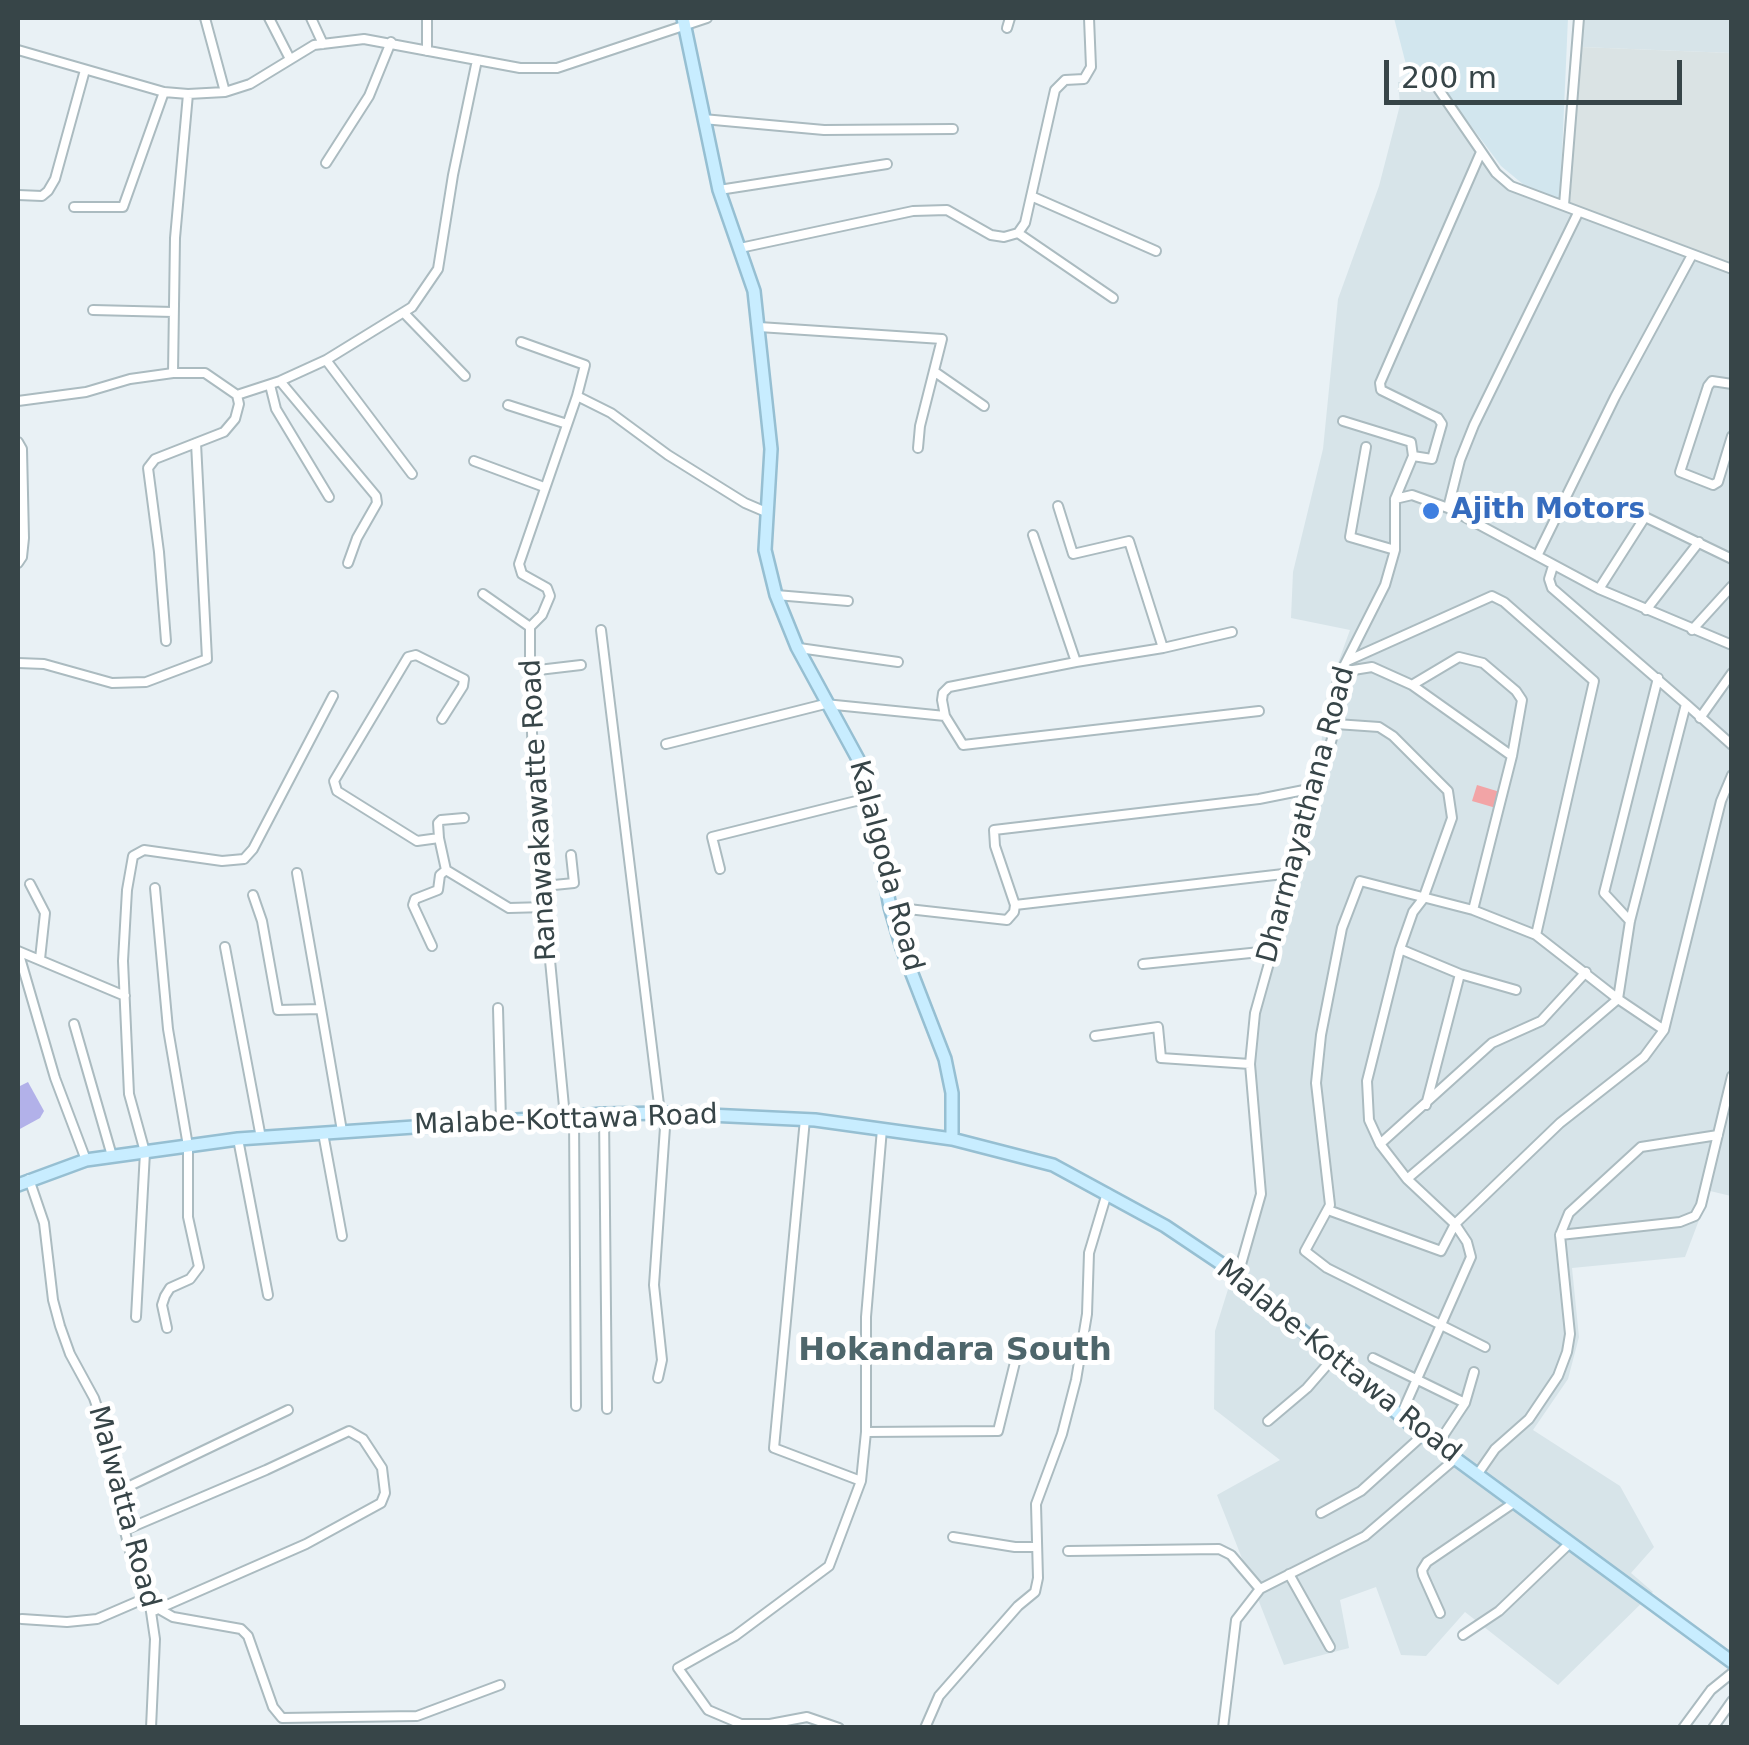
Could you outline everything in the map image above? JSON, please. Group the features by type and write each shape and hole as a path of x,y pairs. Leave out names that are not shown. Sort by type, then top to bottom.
{"main road":[{"name":"Kalalgoda Road","path":"684,22 719,190 754,291 760,327 771,449 765,550 776,595 797,648 865,772 890,908 945,1059 952,1094 952,1139"},
{"name":"Malabe-Kottawa Road","path":"24,1182 86,1160 238,1140 501,1120 663,1113 805,1119 882,1129 952,1139 1053,1165 1107,1191 1238,1274 1423,1435 1732,1662"}],"street":[{"path":"205,18 225,92"},
{"path":"269,18 290,60"},
{"path":"311,18 323,44"},
{"path":"427,18 427,51"},
{"path":"18,50 164,92 188,94 225,92 250,84 314,45 364,39 520,68 557,68 684,22 707,18"},
{"path":"1007,28 1010,18"},
{"path":"740,248 930,210 948,210 991,235 1004,238 1018,233 1026,223 1055,90 1065,80 1084,78 1091,67 1089,18"},
{"path":"1564,205 1578,18"},
{"path":"326,163 368,96 390,42"},
{"path":"237,395 326,360 412,307 438,269 476,60"},
{"path":"18,195 42,196 54,180 86,70"},
{"path":"1437,87 1480,152 1510,186 1732,270"},
{"path":"74,208 123,207 164,92"},
{"path":"173,373 175,238 188,94"},
{"path":"702,118 824,130 953,129"},
{"path":"1413,456 1432,459 1442,424 1438,418 1381,390 1380,383 1480,152"},
{"path":"719,190 887,164"},
{"path":"1030,196 1156,251"},
{"path":"1448,508 1474,425 1578,214"},
{"path":"1018,233 1113,298"},
{"path":"1538,554 1614,397 1692,255"},
{"path":"93,310 173,312"},
{"path":"404,313 465,376"},
{"path":"760,327 942,339 918,448"},
{"path":"521,342 585,365 577,396 610,413 745,503 766,512"},
{"path":"326,360 412,474"},
{"path":"936,372 984,406"},
{"path":"18,401 86,392 130,379 173,373 205,373 237,395 236,419 224,432 155,459 148,468 166,642"},
{"path":"280,381 376,496 377,503 348,563"},
{"path":"1732,384 1712,381 1708,386 1680,472 1713,486 1718,482 1732,436"},
{"path":"270,384 276,409 329,498"},
{"name":"Ranawakawatte Road","path":"576,1406 570,1116 534,793 530,671 530,627 542,615 550,596 547,588 522,574 519,564 577,396"},
{"path":"508,405 567,424"},
{"path":"1343,421 1412,442 1413,456 1395,500"},
{"path":"18,442 22,449 24,538 18,563"},
{"path":"18,663 44,664 112,683 129,683 146,682 207,659 196,442"},
{"path":"1366,447 1350,537 1394,550"},
{"path":"474,461 544,487"},
{"path":"1395,500 1412,495 1448,508 1538,554 1553,566 1732,646"},
{"name":"Dharmayathana Road","path":"1238,1274 1261,1194 1250,1064 1254,1013 1320,787 1336,724 1334,695 1341,672 1385,585 1394,550 1395,500"},
{"path":"1058,506 1073,554 1129,542 1163,648"},
{"path":"1599,588 1645,517 1732,559"},
{"path":"1033,535 1076,662"},
{"path":"1646,610 1699,542"},
{"path":"1553,566 1548,579 1552,588 1732,744"},
{"path":"1692,630 1732,586"},
{"path":"483,594 530,627"},
{"path":"776,595 848,601"},
{"path":"1347,661 1492,596 1504,602 1594,681 1536,936"},
{"path":"601,630 663,1113 654,1285 662,1360 658,1378"},
{"path":"1232,632 949,687 942,700 945,716 963,745 1259,710"},
{"path":"797,648 898,662"},
{"path":"439,838 417,841 337,792 334,781 408,657 416,655 464,679 464,686 442,719"},
{"path":"1412,685 1459,657 1483,662 1522,700 1512,756 1472,910"},
{"path":"530,671 581,664"},
{"path":"1341,672 1372,667 1412,685 1512,756"},
{"path":"1700,718 1732,673"},
{"path":"1630,920 1604,894 1658,678"},
{"path":"136,1317 146,1152 129,1094 124,925 133,856 144,850 211,860 244,859 253,849 333,696"},
{"path":"666,744 825,704 945,716"},
{"path":"1407,1179 1618,999 1630,920 1686,704"},
{"path":"1336,724 1379,727 1393,736 1448,792 1452,818 1400,950 1367,1081 1370,1120 1380,1144 1407,1179 1454,1224 1471,1257 1401,1415"},
{"path":"1328,1210 1441,1252 1454,1224 1560,1122 1644,1057 1664,1030 1720,801 1732,775"},
{"path":"890,908 1006,920 1015,905 994,830 1260,799 1320,787"},
{"path":"720,869 712,837 872,797"},
{"path":"464,818 438,823 446,870 509,908 546,907"},
{"path":"544,886 574,883 570,855"},
{"path":"432,946 413,905 415,899 438,890 440,875 446,870"},
{"path":"296,873 342,1131"},
{"path":"1015,905 1292,873"},
{"path":"1485,1347 1327,1268 1305,1251 1330,1206 1316,1084 1321,1034 1342,928 1360,881 1472,910 1536,936 1664,1030"},
{"path":"30,884 45,913 40,959"},
{"path":"155,888 168,1029 188,1146 188,1217 199,1267 190,1279 170,1288 165,1296 162,1305 166,1328"},
{"path":"254,895 278,1010 320,1009"},
{"path":"225,947 262,1138"},
{"path":"1400,950 1460,974 1516,990"},
{"path":"18,951 125,996"},
{"path":"18,951 55,1078 86,1160"},
{"path":"1143,964 1270,951"},
{"path":"1380,1144 1492,1043 1540,1022 1586,972"},
{"path":"1426,1105 1460,974"},
{"path":"498,1008 501,1120"},
{"path":"74,1024 112,1156"},
{"path":"1094,1036 1158,1027 1161,1058 1250,1064"},
{"path":"1560,1234 1680,1222 1695,1216 1732,1076"},
{"path":"604,1114 607,1409"},
{"path":"805,1119 774,1448 862,1481"},
{"path":"840,1728 807,1717 770,1724 741,1724 708,1710 678,1668 735,1636 829,1566 862,1481 866,1317 882,1129"},
{"path":"324,1133 342,1236"},
{"path":"1478,1475 1494,1448 1529,1419 1558,1376 1567,1352 1570,1334 1560,1234 1569,1213 1641,1147 1718,1135"},
{"path":"238,1140 268,1294"},
{"name":"Malwatta Road","path":"24,1182 44,1223 56,1313 109,1442 124,1530 155,1610 151,1728"},
{"path":"925,1728 939,1696 1035,1592 1036,1504 1062,1434 1076,1380 1087,1314 1089,1253 1107,1191"},
{"path":"866,1432 998,1431 1020,1342"},
{"path":"1268,1421 1307,1388 1334,1357"},
{"path":"1373,1358 1465,1403"},
{"path":"1437,1445 1465,1403 1474,1372"},
{"path":"116,1493 288,1410"},
{"path":"124,1530 349,1431 364,1439 382,1468 385,1493 381,1503 306,1544 155,1610"},
{"path":"1321,1512 1361,1491 1423,1435"},
{"path":"1223,1728 1236,1620 1260,1589 1365,1536 1455,1458"},
{"path":"1440,1613 1423,1575 1427,1562 1514,1502"},
{"path":"953,1536 1015,1547 1035,1546"},
{"path":"1462,1635 1500,1611 1570,1543"},
{"path":"1068,1551 1219,1549 1231,1555 1260,1589"},
{"path":"1288,1574 1330,1647"},
{"path":"22,1618 67,1622 96,1619 148,1597"},
{"path":"155,1610 173,1618 241,1629 248,1636 273,1707 282,1718 416,1716 500,1686"},
{"path":"1683,1728 1711,1690 1732,1673"},
{"path":"1713,1728 1732,1701"}],"shaded area":[{"path":"1394,18 1568,18 1560,199 1530,190 1501,166 1438,82 1409,76"},
{"path":"1581,18 1731,18 1731,53 1580,47"},
{"path":"1580,47 1731,53 1731,266 1570,202"},
{"path":"1398,82 1435,88 1509,188 1731,273 1731,1196 1710,1191 1685,1257 1572,1268 1579,1337 1568,1379 1533,1430 1620,1486 1654,1547 1631,1573 1653,1592 1558,1685 1465,1612 1426,1656 1401,1655 1376,1587 1340,1600 1349,1648 1284,1665 1217,1495 1280,1460 1214,1409 1215,1331 1258,1193 1252,1012 1289,872 1317,786 1326,696 1350,630 1291,618 1293,572 1323,449 1338,299 1379,186 1400,105"},
{"path":"1477,785 1500,792 1496,808 1472,801"},
{"path":"28,1082 44,1111 40,1118 18,1130 18,1087"}],"place":[{"name":"Ajith Motors","path":"1431,511"}],"district":[{"name":"Hokandara South","path":"955,1352"}]}
